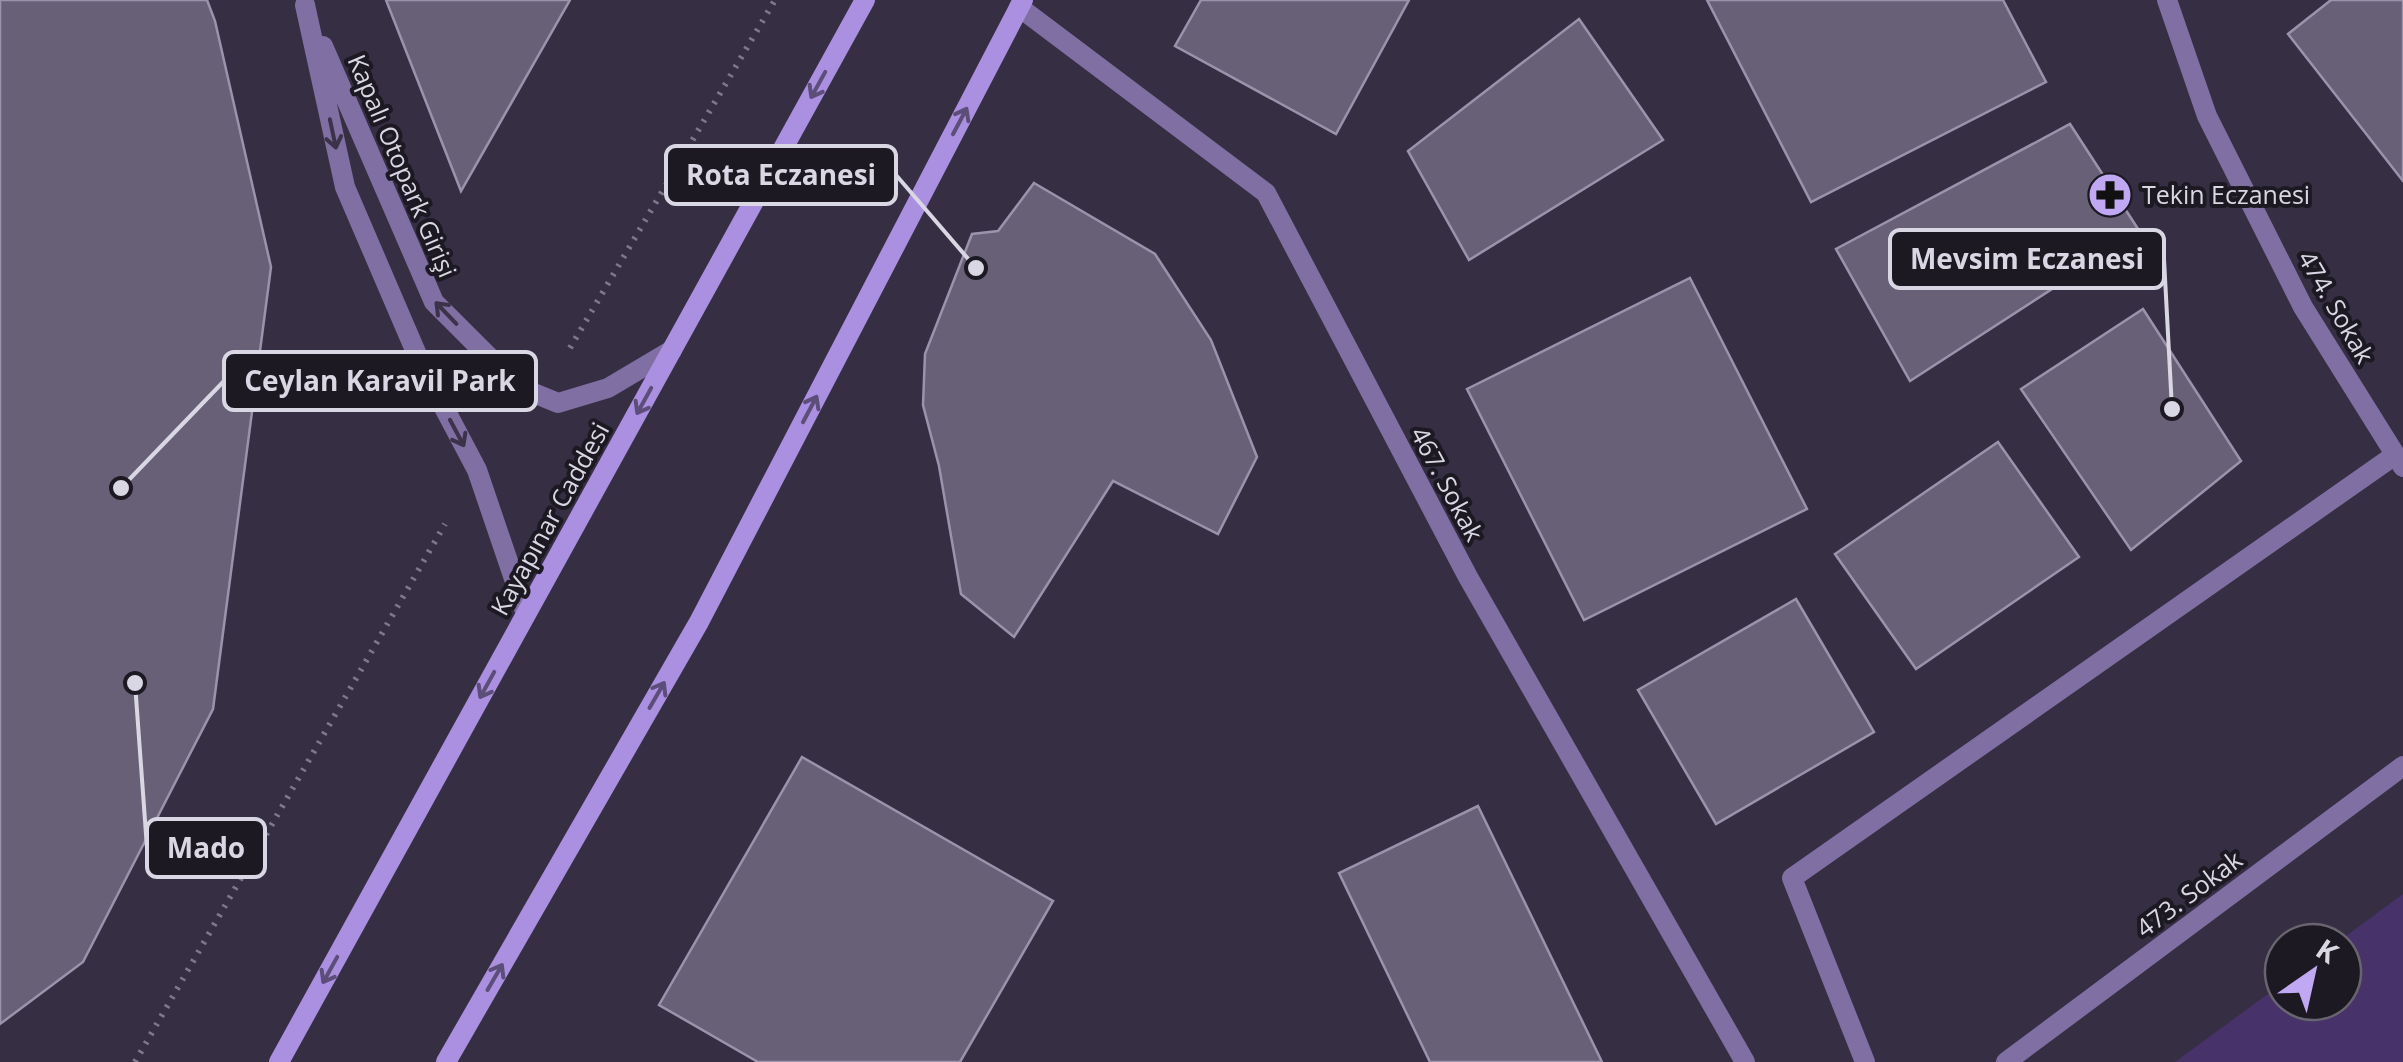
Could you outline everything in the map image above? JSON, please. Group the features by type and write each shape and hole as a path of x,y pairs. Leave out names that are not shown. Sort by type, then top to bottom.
{"main road":[{"name":"Kayapınar Caddesi","path":"279,1062 865,0"},
{"path":"446,1062 698,622 1021,4"}],"street":[{"name":"474. Sokak","path":"2167,0 2208,116 2303,307 2399,461"},
{"name":"Kapalı Otopark Girişi","path":"526,614 477,470 420,364 345,187 305,4 434,302 519,387 558,403 608,388 672,350"},
{"name":"467. Sokak","path":"1021,4 1266,193 1468,577 1745,1062"},
{"path":"1864,1062 1792,878 2399,461"},
{"name":"473. Sokak","path":"2006,1062 2403,766"}],"shaded area":[{"path":"2403,894 2403,1062 2175,1062 2263,998 2263,1022 2363,1022 2363,924"}],"building":[{"path":"0,0 207,0 271,267 213,709 83,962 0,1024"},
{"path":"386,0 570,0 461,191"},
{"path":"386,0 570,0 461,191"},
{"path":"1201,0 1409,0 1336,134 1175,46"},
{"path":"1707,0 2003,0 2046,82 1811,202"},
{"path":"2331,0 2403,0 2403,181 2288,34"},
{"path":"1579,19 1663,140 1469,260 1408,151"},
{"path":"2070,124 2140,232 1910,381 1836,249"},
{"path":"1034,183 1155,254 1211,340 1257,457 1218,534 1113,481 1014,637 961,594 939,466 923,405 925,354 972,234 998,231"},
{"path":"1690,278 1807,509 1584,620 1467,389"},
{"path":"2143,309 2241,461 2131,550 2021,389"},
{"path":"1998,442 2079,557 1916,669 1835,554"},
{"path":"1796,599 1874,732 1716,824 1638,690"},
{"path":"802,757 1053,901 960,1062 758,1062 659,1005"},
{"path":"1478,806 1602,1062 1430,1062 1339,873"}],"place":[{"name":"Tekin Eczanesi","path":"2110,195"},
{"name":"Rota Eczanesi","path":"976,268"},
{"name":"Mevsim Eczanesi","path":"2172,409"},
{"name":"Ceylan Karavil Park","path":"121,488"},
{"name":"Mado","path":"135,683"}]}
